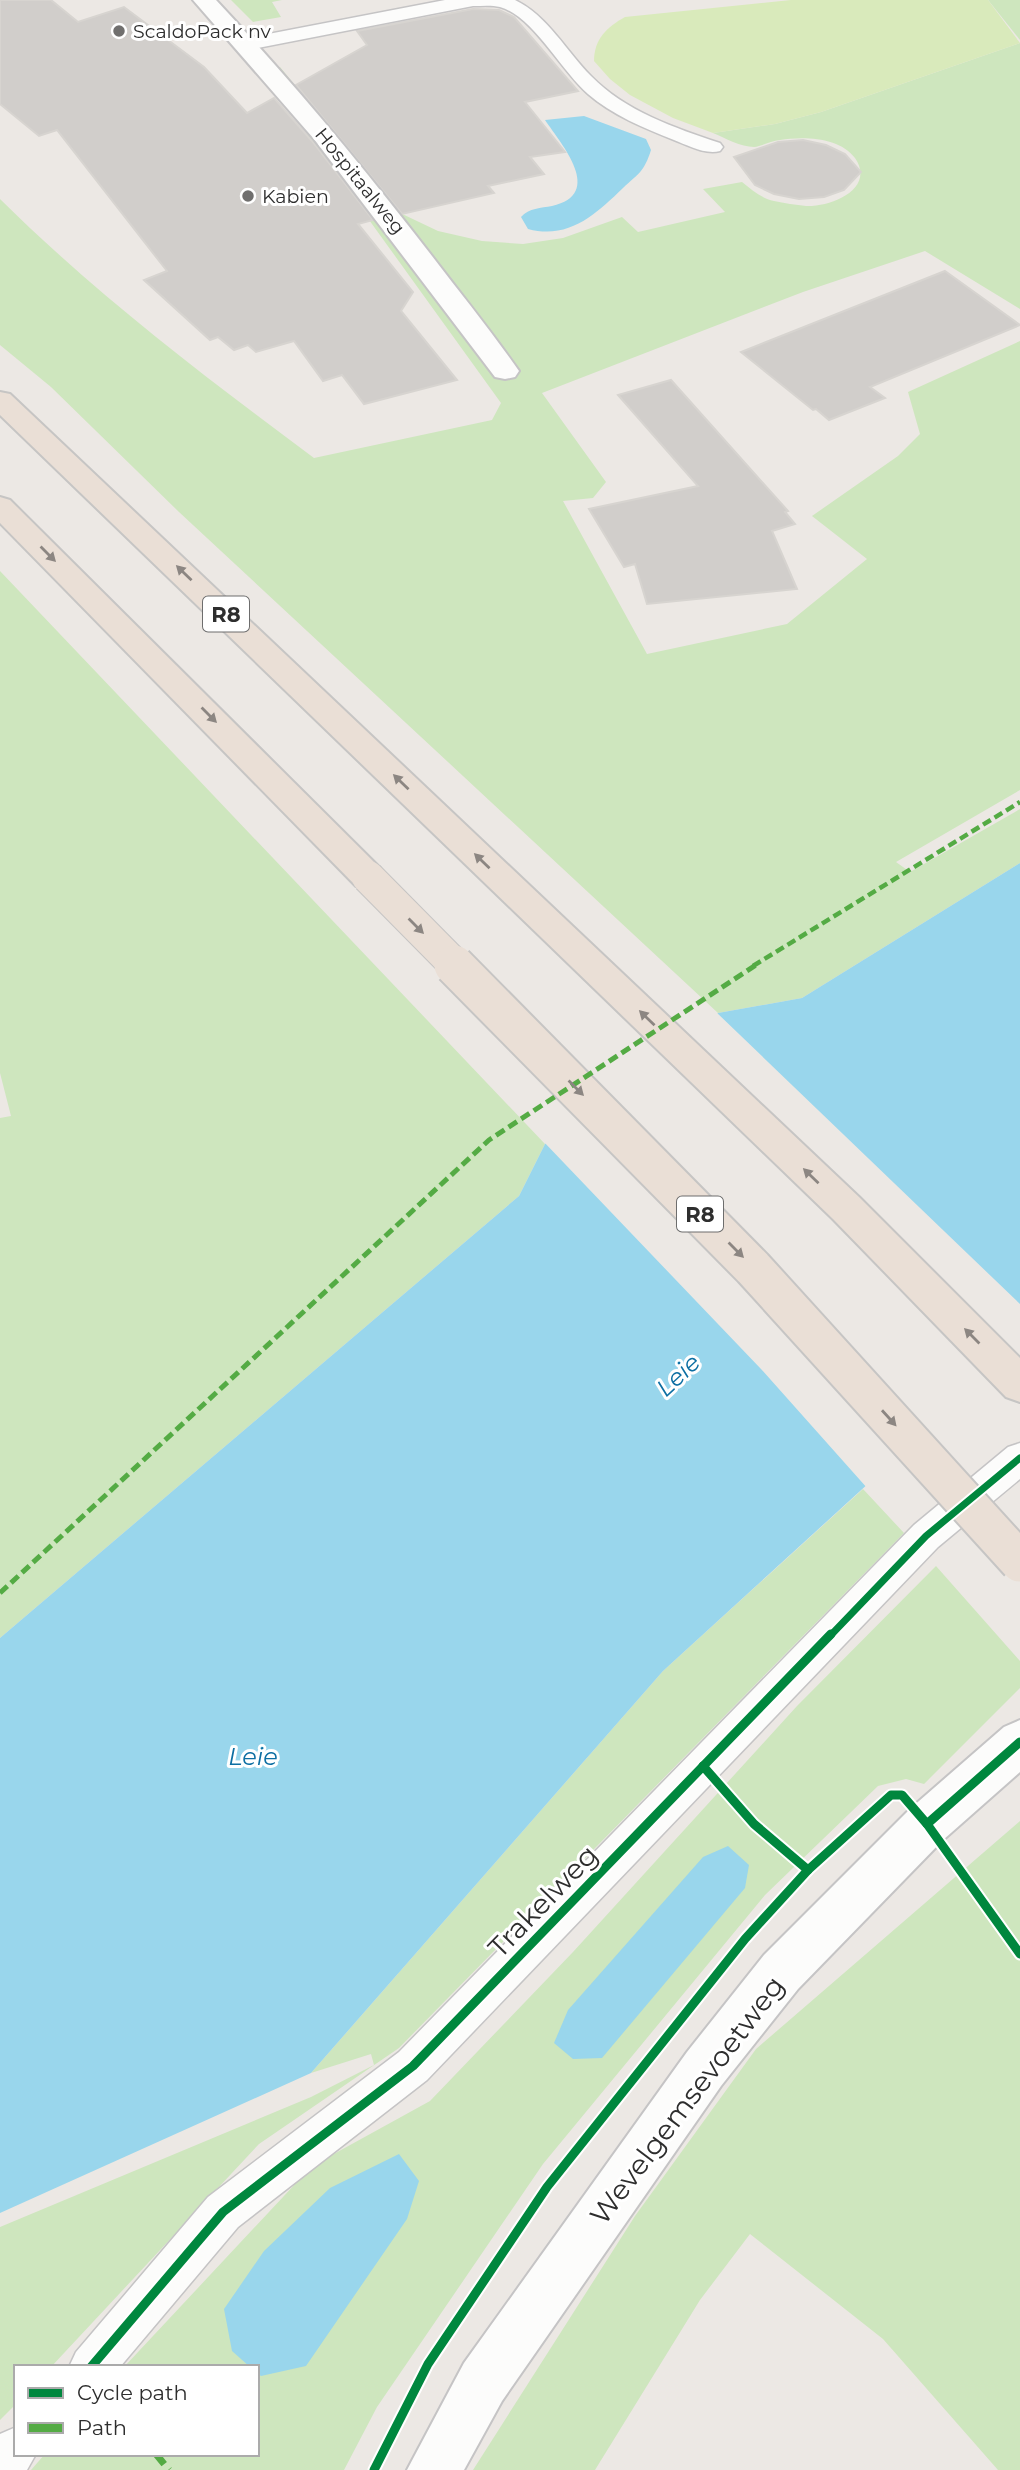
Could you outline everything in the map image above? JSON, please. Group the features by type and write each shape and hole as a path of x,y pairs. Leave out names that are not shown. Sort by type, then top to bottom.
{"highway":[{"name":"R8","path":"0,400 846,1208 1020,1385"},
{"name":"R8","path":"0,506 753,1268 1020,1562"}],"street":[{"name":"Hospitaalweg","path":"204,0 247,44 371,192 505,371"},
{"name":"Wevelgemsevoetweg","path":"434,2470 483,2382 704,2069 773,1983 927,1824 1020,1742"}],"lane":[{"path":"247,44 389,8 472,0 503,1 523,10 580,77 621,109 666,131 713,147"},
{"name":"Trakelweg","path":"93,2365 223,2212 413,2066 926,1536 980,1489 1017,1467"},
{"path":"0,2466 14,2451"}],"green space":[{"path":"231,0 282,0 272,2 281,17 253,22"},
{"path":"791,0 988,0 1020,43 821,112 775,124 713,133 673,118 630,95 610,79 594,61 596,46 603,34 625,17"},
{"path":"988,0 1020,0 1020,40"},
{"path":"1020,43 1020,309 925,251 803,292 542,393 606,482 593,498 563,501 647,654 787,624 867,559 812,516 898,456 920,434 908,392 1020,341 1020,790 896,862 910,872 1020,809 1020,863 802,998 718,1013 179,512 51,387 0,345 0,199 113,302 192,366 314,458 492,420 501,403 261,70 280,67 398,212 438,231 482,241 523,244 563,238 622,217 638,232 725,212 703,189 742,182 769,200 806,206 838,199 848,194 860,179 860,169 855,158 840,146 831,142 799,138 749,147 713,133 775,124 821,112"},
{"path":"0,571 545,1144 519,1196 0,1638 0,1118 11,1116 0,1073"},
{"path":"863,1489 904,1533 399,2048 259,2144 53,2365 14,2365 14,2406 0,2420 0,2227 311,2097 374,2065 371,2054 311,2073 663,1671"},
{"path":"936,1566 1020,1661 1020,1688 924,1784 906,1779 878,1786 765,1895 543,2164 377,2407 344,2470 31,2470 43,2456 259,2456 259,2365 126,2365 312,2166 430,2101 573,1952 797,1706"},
{"path":"1020,1821 1020,2470 998,2470 883,2339 750,2234 700,2300 595,2470 473,2470 635,2216 756,2049"}],"water":[{"path":"584,116 646,139 651,150 646,163 613,198 581,222 556,231 528,229 521,217 524,214 568,200 576,191 578,180 569,155 545,120"},
{"name":"Leie","path":"1020,863 1020,1345 663,1671 311,2073 0,2213 0,1638 519,1196 545,1144 718,1013 802,998"},
{"path":"728,1846 749,1865 745,1888 602,2058 573,2059 554,2043 568,2010 703,1857"},
{"path":"399,2154 419,2181 407,2219 306,2366 261,2376 259,2365 248,2365 232,2351 224,2309 264,2251 330,2188"}],"pier":[{"path":"715,1011 1020,1304 1020,1349 868,1489 761,1369 543,1141"}],"building":[{"path":"0,0 51,0 78,22 124,7 204,67 247,113 274,98 312,141 373,220 358,224 413,292 401,311 457,380 364,404 342,375 323,381 294,341 256,352 248,345 234,350 218,337 210,340 144,280 167,271 57,130 39,136 0,104"},
{"path":"473,9 499,10 514,17 578,91 525,102 565,152 530,157 544,174 488,186 494,193 402,214 296,85 367,45 357,31"},
{"path":"803,140 826,145 845,154 861,172 844,190 824,197 799,199 774,194 755,185 734,157 778,142"},
{"path":"945,271 1020,325 870,387 885,398 829,420 741,352"},
{"path":"671,380 788,511 785,512 795,524 772,531 797,589 647,604 635,564 624,567 589,509 698,486 618,395"}],"marked path":[{"path":"0,1593 489,1140 711,992 1020,802"},
{"path":"158,2456 169,2470"}],"cycle path":[{"path":"93,2365 223,2212 413,2066 926,1536 1020,1458"},
{"path":"927,1824 1020,1742"},
{"path":"703,1766 754,1824 808,1870"},
{"path":"374,2470 428,2364 547,2187 745,1939 808,1870 891,1795 902,1795 927,1824 1020,1954"}],"place":[{"name":"ScaldoPack nv","path":"119,31"},
{"name":"Kabien","path":"248,196"}]}
